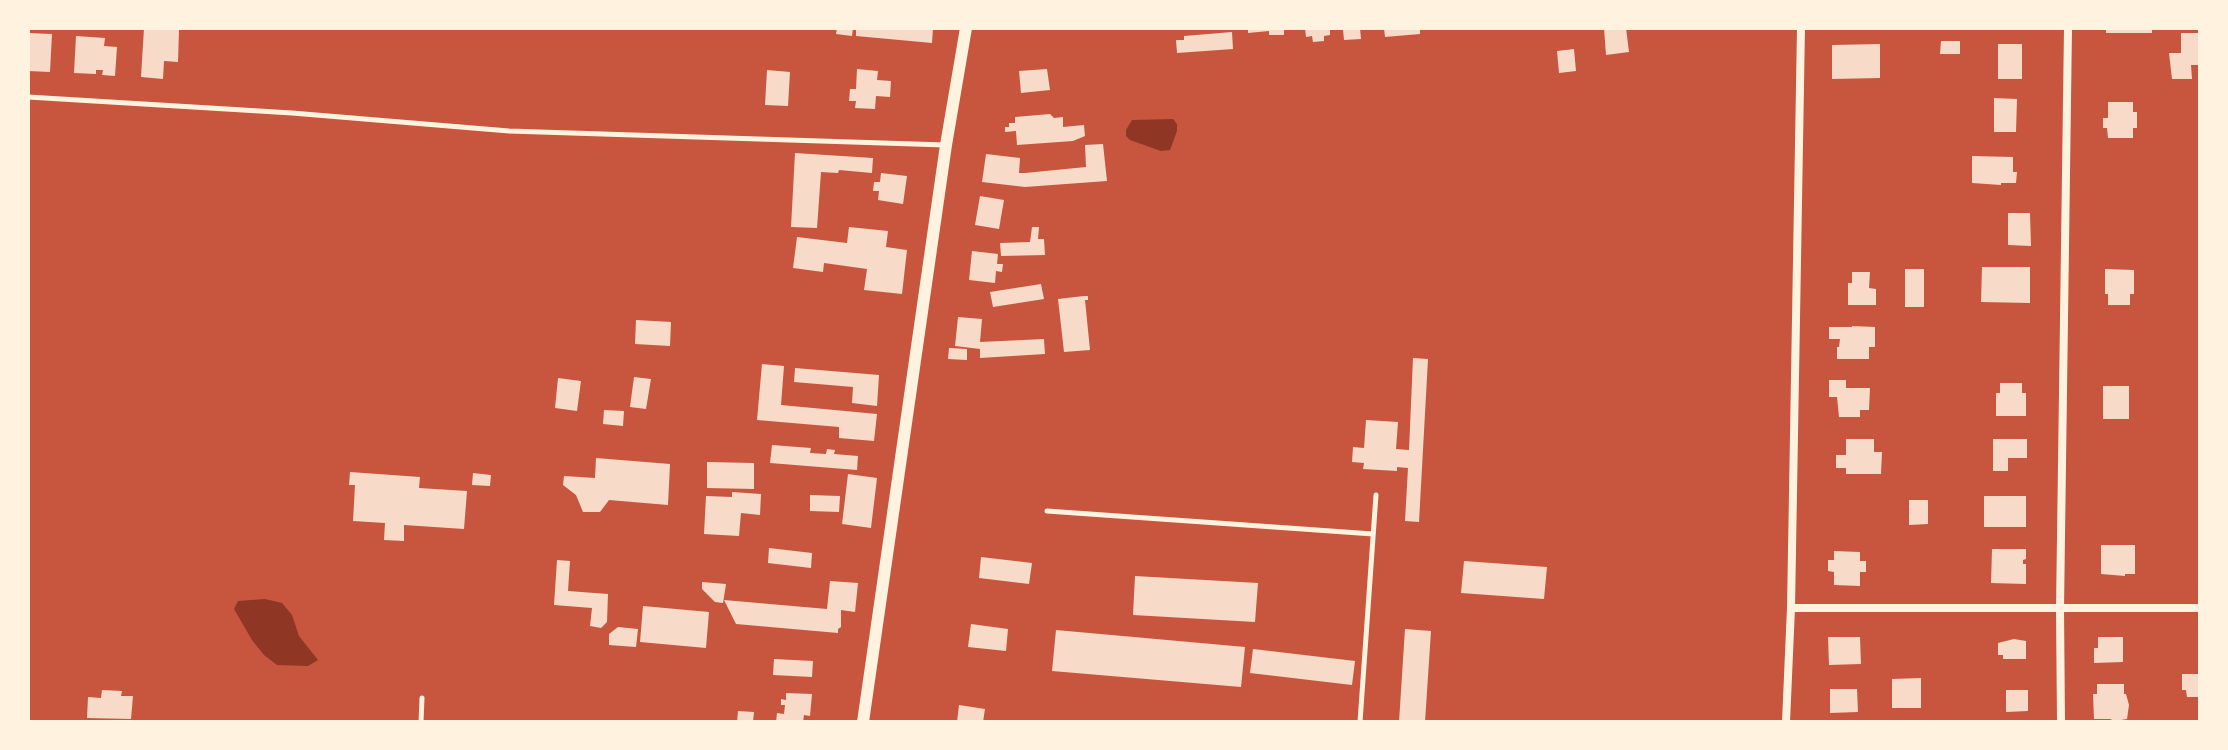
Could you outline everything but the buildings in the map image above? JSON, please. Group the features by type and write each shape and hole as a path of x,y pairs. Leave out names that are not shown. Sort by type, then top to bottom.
{"street":[{"path":"863,722 946,145 966,28"},
{"path":"1786,722 1791,608 1801,28"},
{"path":"2061,722 2068,28"},
{"path":"1791,608 2200,608"}],"lane":[{"path":"28,97 292,113 509,131 946,145"},
{"path":"1360,722 1376,495"},
{"path":"1047,511 1373,534"},
{"path":"421,722 422,698"}],"shaded area":[{"path":"1173,119 1177,131 1170,150 1161,151 1126,136 1132,120"},
{"path":"265,599 282,603 292,615 299,636 318,660 308,666 277,665 264,655 234,609 238,601"}]}
